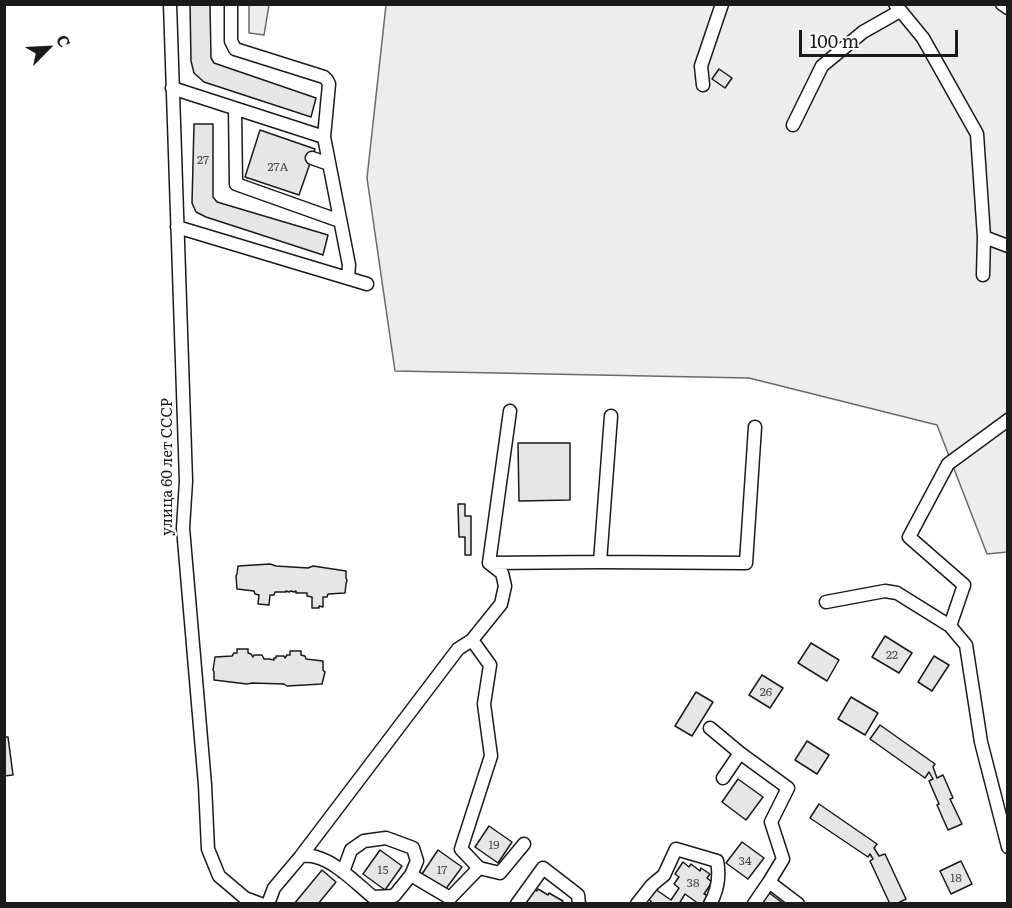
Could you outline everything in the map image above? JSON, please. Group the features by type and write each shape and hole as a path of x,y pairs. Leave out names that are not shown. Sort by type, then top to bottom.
{"street":[{"name":"улица 60 лет СССР","path":"170,4 186,481 183,528 205,785 207,849 219,876 245,898 261,903"},
{"path":"231,4 231,41 235,49 324,76 329,84 324,137 349,265 348,278"},
{"path":"703,85 701,66 722,4"},
{"path":"1002,4 1008,8"},
{"path":"793,125 822,66 863,32 898,8 923,38 977,134 984,237 983,275"},
{"path":"172,88 324,137"},
{"path":"236,108 236,184 340,221"},
{"path":"312,158 329,164"},
{"path":"177,227 367,284"},
{"path":"984,237 1008,246"},
{"path":"489,563 510,411"},
{"path":"600,562 611,416"},
{"path":"950,626 964,585 909,537 948,464 1008,420"},
{"path":"489,563 746,563 755,426"},
{"path":"268,903 274,888 301,856 458,649 472,640 501,604 505,586 502,573 489,563"},
{"path":"826,602 885,591 897,593 950,626 966,645 981,742 1008,848"},
{"path":"472,640 490,665 484,704 491,756 460,849 479,868 500,873 524,844"},
{"path":"710,728 788,788 771,822 783,859 754,903"},
{"path":"723,778 740,753"},
{"path":"343,872 351,850 364,841 386,838 413,848 417,861 411,874 394,896 370,900"},
{"path":"637,903 664,875 676,849 717,861 719,869 716,893 710,903"},
{"path":"301,856 314,856 326,860 343,872 370,900 385,903"},
{"path":"411,874 450,898 479,868"},
{"path":"517,903 543,868 578,895 579,903"},
{"path":"769,882 798,903"}],"shaded area":[{"path":"249,5 269,5 264,35 249,33"},
{"path":"386,5 1007,5 1007,552 987,554 937,425 749,378 395,371 367,178"}],"building":[{"path":"190,4 210,4 211,58 214,63 316,98 311,117 204,82 194,73 191,61"},
{"path":"719,69 732,78 725,88 712,79"},
{"path":"194,124 213,124 213,197 217,202 328,235 323,255 196,212 192,203"},
{"path":"260,130 315,149 299,195 245,177"},
{"path":"518,443 570,443 570,500 519,501"},
{"path":"458,504 465,504 465,516 471,516 471,555 465,555 465,537 459,537"},
{"path":"270,564 308,568 313,566 346,571 345,593 328,594 327,597 323,597 323,607 319,606 319,608 312,608 312,597 307,596 307,593 296,593 296,591 275,592 274,595 270,595 269,605 258,604 259,595 254,591 237,589 238,566"},
{"path":"885,636 912,653 899,673 872,657"},
{"path":"811,643 839,660 827,681 798,663"},
{"path":"237,649 248,649 248,653 253,657 262,655 264,659 274,660 276,656 285,658 290,655 290,651 301,651 301,655 306,659 323,661 325,672 322,684 287,686 214,680 215,657 232,656 237,653"},
{"path":"934,656 949,665 932,691 918,682"},
{"path":"762,675 783,688 770,708 749,695"},
{"path":"696,692 713,702 692,736 675,726"},
{"path":"851,697 878,713 865,735 838,719"},
{"path":"880,725 935,764 933,767 937,778 943,775 953,798 950,799 962,824 948,830 929,781 933,779 929,772 925,778 870,739"},
{"path":"4,737 8,737 13,775 4,776"},
{"path":"807,741 829,755 817,774 795,760"},
{"path":"738,779 763,797 746,820 722,802"},
{"path":"819,804 877,844 874,848 879,856 885,854 906,899 890,904 870,861 873,859 870,854 868,857 810,818"},
{"path":"489,826 512,842 498,863 475,847"},
{"path":"742,842 764,858 748,879 726,863"},
{"path":"380,850 402,866 385,890 363,874"},
{"path":"438,850 462,867 445,890 422,874"},
{"path":"961,861 972,884 951,894 940,871"},
{"path":"683,862 689,867 691,864 700,871 701,868 710,874 707,878 712,882 704,894 709,896 704,904 699,904 685,894 679,904 650,904 651,901 648,899 655,889 671,900 679,888 674,884 679,877 675,874"},
{"path":"322,870 336,882 318,904 294,904"},
{"path":"530,887 548,895 549,893 563,901 561,904 525,904 530,897 526,894"},
{"path":"768,892 784,904 760,904"}]}
